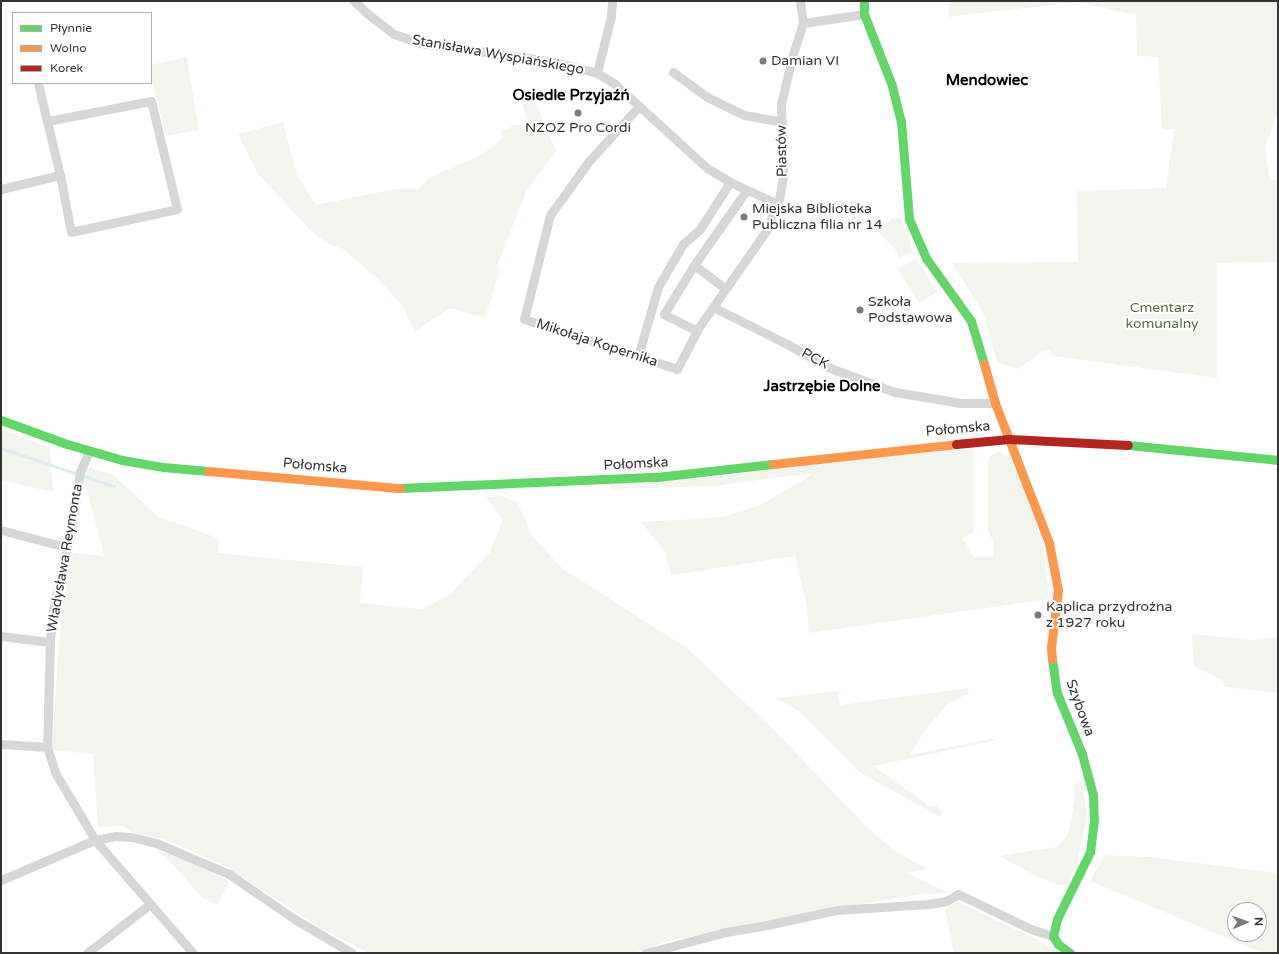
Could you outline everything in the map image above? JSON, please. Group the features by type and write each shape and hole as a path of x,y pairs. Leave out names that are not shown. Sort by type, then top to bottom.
{"street":[{"name":"Stanisława Wyspiańskiego","path":"354,1 394,34 420,43 555,62 597,74 615,84 707,168 730,182 778,204"},
{"path":"597,74 611,16 612,1"},
{"name":"Piastów","path":"678,368 697,331 725,288 758,244 770,225 778,204 784,177 781,104 792,56 803,23 800,1"},
{"path":"803,23 864,14 864,1"},
{"name":"Szybowa","path":"864,14 892,86 901,121 909,219 926,258 971,321 995,403 1049,543 1058,590 1051,648 1053,671 1057,693 1082,754 1093,795 1094,820 1090,852 1057,919 1053,936"},
{"path":"673,72 707,97 744,115 782,122"},
{"path":"38,84 47,121 60,175 71,232 177,209 151,101 47,121"},
{"name":"Mikołaja Kopernika","path":"639,106 589,161 550,215 524,319 678,368"},
{"path":"1,189 60,175"},
{"path":"638,356 658,287 683,244 700,229 730,182"},
{"path":"697,331 664,314 694,265 746,190"},
{"path":"694,265 725,288"},
{"name":"PCK","path":"713,307 787,344 830,368 895,392 961,403 995,403"},
{"name":"Połomska","path":"1,420 89,452 122,460 163,467 412,488 658,477 924,446 1009,439 1120,444 1278,460"},
{"name":"Władysława Reymonta","path":"89,452 80,471 72,525 53,611 50,642 47,747 56,774 95,840 193,953"},
{"path":"1,530 66,547"},
{"path":"1,636 50,642"},
{"path":"1,744 47,747"},
{"path":"1,880 95,840 116,836 132,837 156,843 229,874 296,920 352,953"},
{"path":"646,953 726,932 837,910 928,904 946,900 958,894 1031,929 1053,936 1058,944 1070,953"},
{"path":"87,953 150,904"}],"green space":[{"name":"Cmentarz komunalny","path":"949,1 1278,1 1278,112 1265,147 1270,180 1278,180 1278,262 1217,263 1217,378 1053,356 1050,350 1045,350 1017,369 997,362 983,312 952,263 1078,262 1077,191 1166,188 1174,129 1162,129 1158,57 1137,56 1136,15 1077,2 948,17"},
{"path":"187,57 199,130 166,136 152,80 152,65"},
{"path":"535,100 556,151 526,192 497,266 500,270 485,318 450,308 415,332 402,306 378,279 344,250 327,243 314,234 258,174 238,134 283,122 297,175 316,205 395,189 419,189 429,178 483,154 504,137 501,132 514,125 529,124 522,105"},
{"path":"901,218 912,253 899,258 895,249 879,233 891,219"},
{"path":"916,258 937,292 919,303 898,269"},
{"path":"1,429 50,448 53,492 1,480"},
{"path":"974,447 974,531 963,538 974,557 993,557 994,542 988,532 988,458 998,451 1013,459 1042,542 1050,599 809,633 807,608 795,556 671,575 665,552 641,522 723,517 760,505 809,477 811,473 714,486 612,489 608,484 714,477 838,459"},
{"path":"81,466 112,474 159,517 218,538 218,553 363,567 360,603 421,609 448,596 490,552 503,520 486,497 502,496 518,503 532,536 563,569 687,648 774,730 869,829 898,853 928,869 907,873 949,893 923,894 860,904 672,940 634,953 369,953 320,928 225,866 169,841 132,832 123,826 98,827 93,754 52,750 58,656 64,598 73,553 104,556"},
{"path":"1192,634 1254,640 1278,637 1278,693 1225,687 1223,681 1194,666"},
{"path":"968,688 969,693 947,705 926,729 909,755 990,739 998,740 874,766 929,806 937,806 942,813 940,817 861,773 799,711 775,698 838,691 840,705"},
{"path":"1082,782 1087,817 1078,859 1067,885 1059,885 1040,878 999,856 1057,847 1068,834 1075,793 1074,784"},
{"path":"153,849 203,866 229,882 218,905 203,899 166,857"},
{"path":"1105,855 1150,857 1278,873 1278,953 1263,953 1237,942 1267,942 1267,902 1227,902 1227,938 1090,881"},
{"path":"958,902 1034,938 1059,953 954,953 945,909"}],"waterway":[{"path":"1,448 114,486"}],"traffic: fast":[{"path":"864,1 864,14 892,86 901,121 909,219 926,258 971,321 984,364"},
{"path":"1,420 67,444 122,460 163,467 208,471"},
{"path":"1128,445 1278,460"},
{"path":"400,488 657,477 773,464"},
{"path":"1052,659 1057,693 1082,754 1093,795 1094,820 1090,852 1057,919 1053,936 1058,944 1070,953"}],"traffic: slow":[{"path":"984,364 995,403 1049,543 1058,590 1051,648 1052,659"},
{"path":"773,464 956,444"},
{"path":"208,471 400,488"}],"traffic: jam":[{"path":"956,444 1009,439 1128,445"}],"place":[{"name":"Damian VI","path":"763,61"},
{"name":"NZOZ Pro Cordi","path":"578,113"},
{"name":"Miejska Biblioteka Publiczna filia nr 14","path":"744,217"},
{"name":"Szkoła Podstawowa","path":"860,310"},
{"name":"Kaplica przydrożna z 1927 roku","path":"1038,615"}],"district":[{"name":"Mendowiec","path":"987,81"},
{"name":"Osiedle Przyjaźń","path":"571,96"},
{"name":"Jastrzębie Dolne","path":"822,387"}]}
